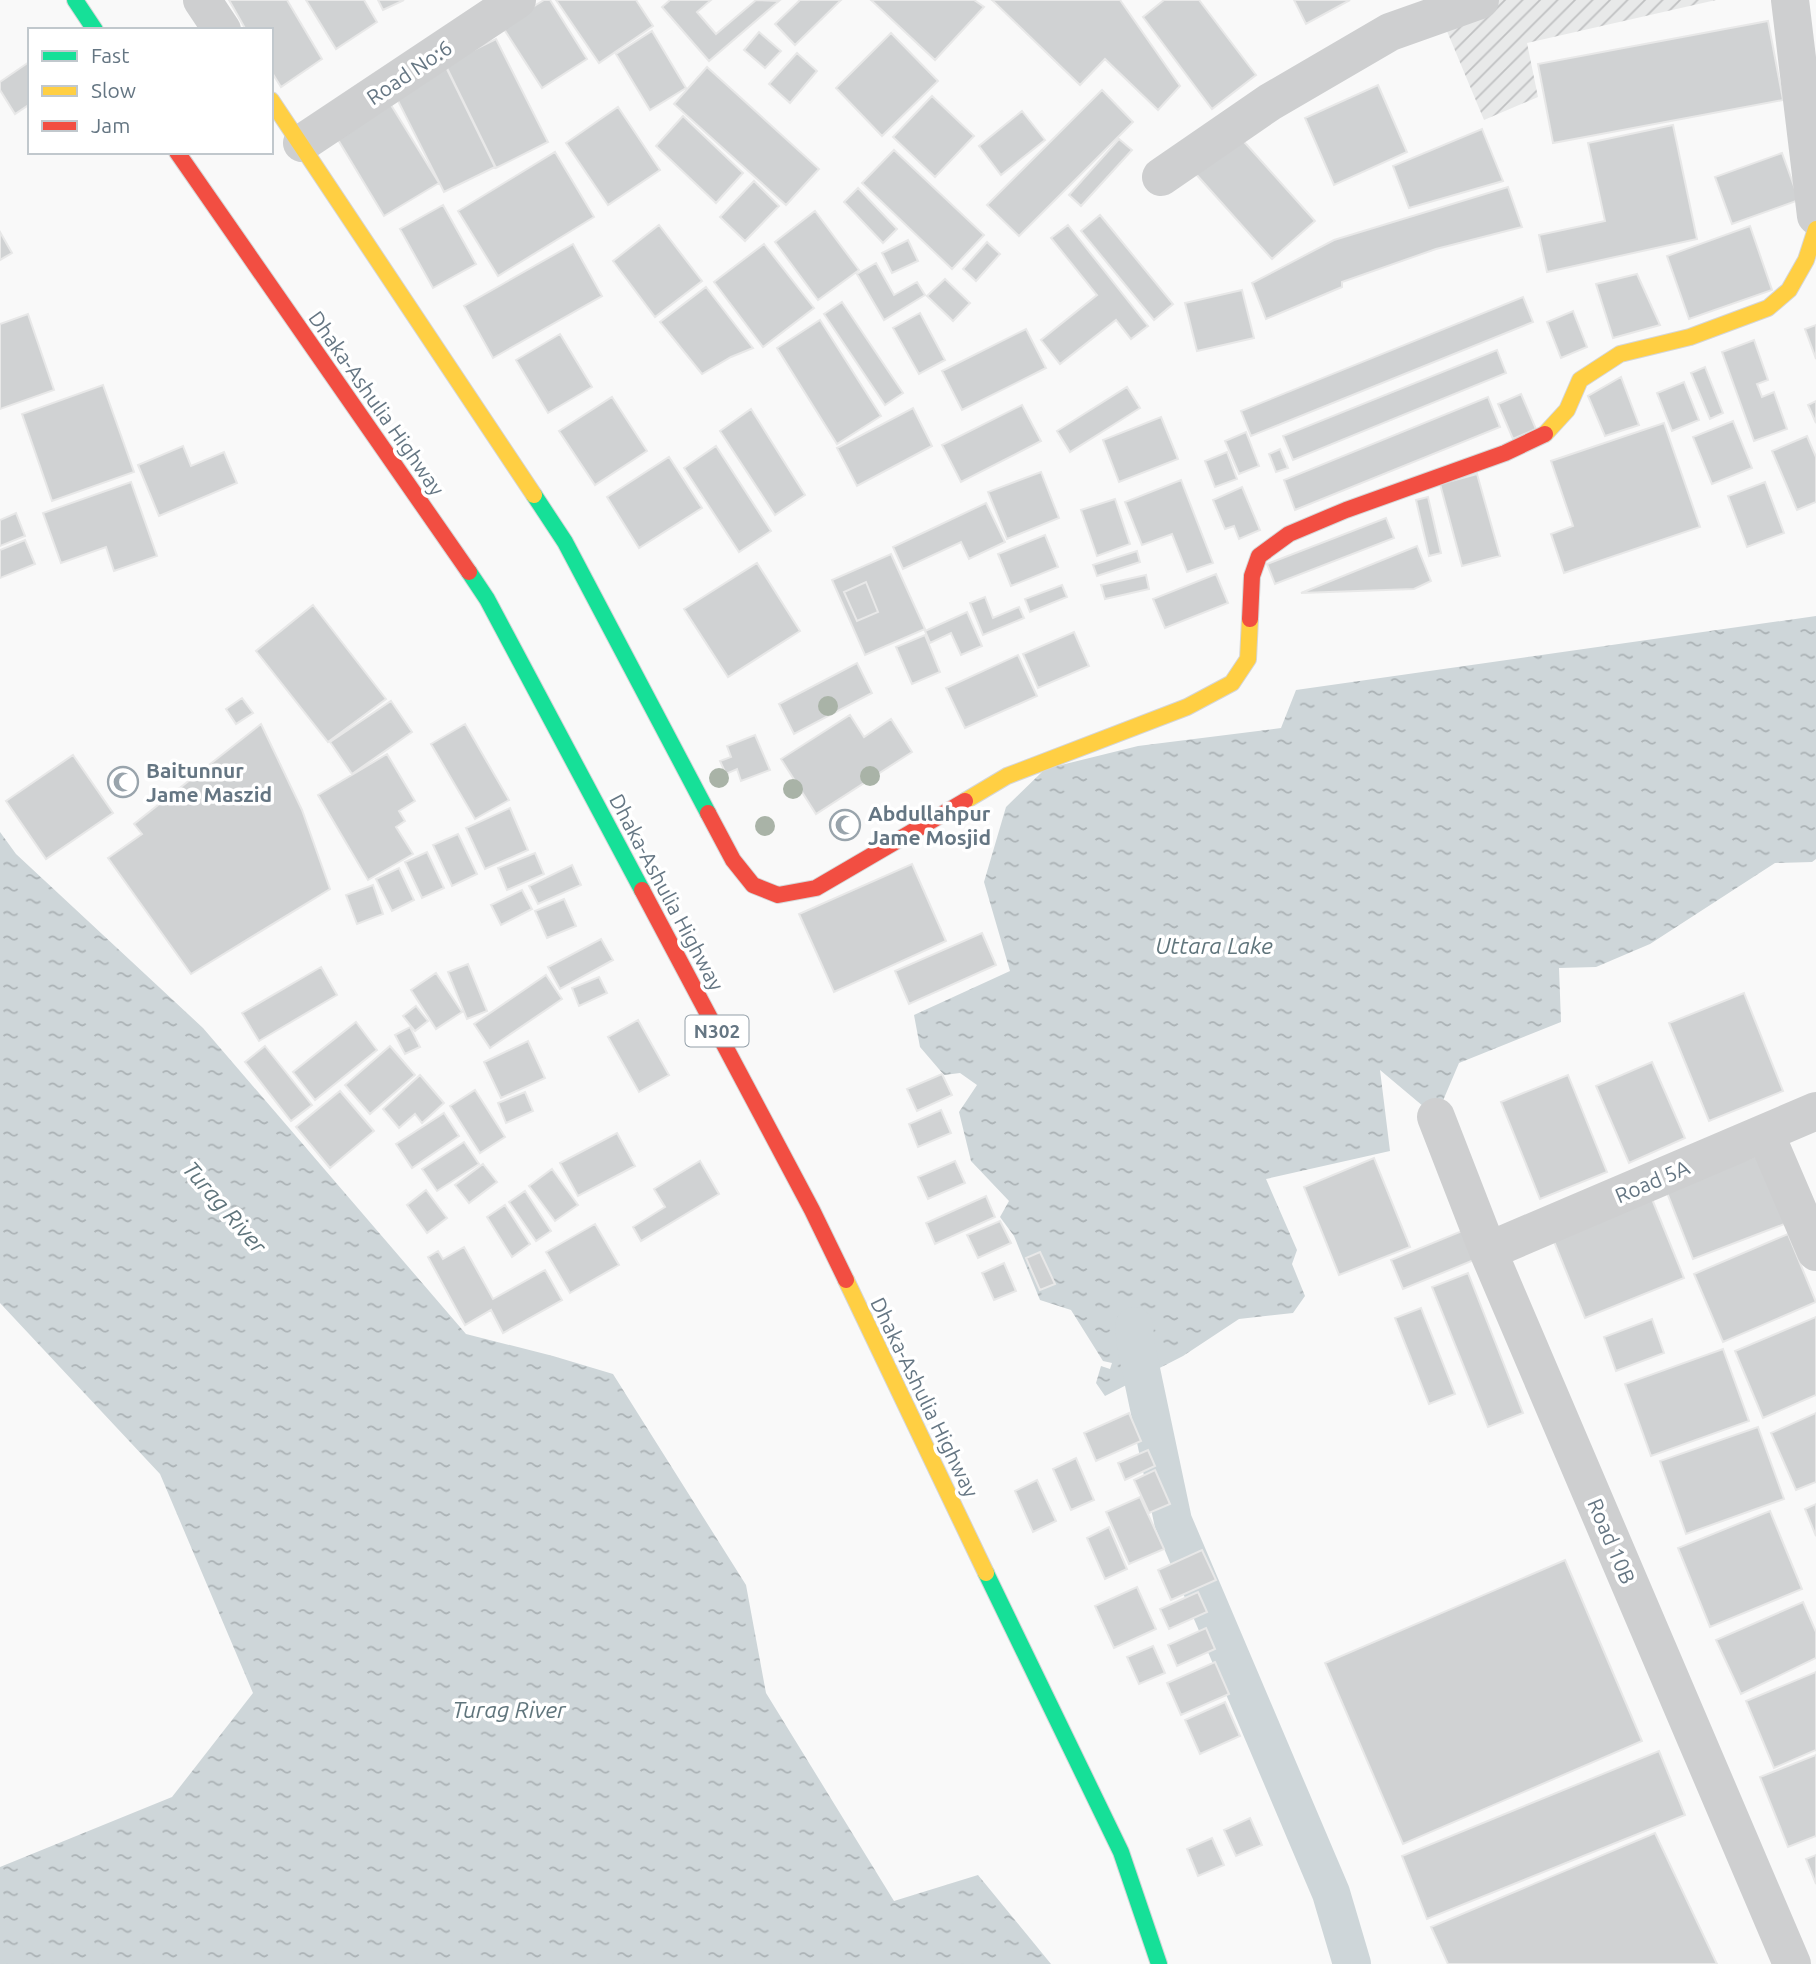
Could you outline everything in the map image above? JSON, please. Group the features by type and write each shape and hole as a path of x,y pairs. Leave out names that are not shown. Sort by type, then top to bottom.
{"main road":[{"path":"75,0 94,28"},
{"path":"273,103 565,542 733,860 753,885 778,895 816,888 1007,776 1187,707 1232,682 1248,660 1252,576 1259,556 1300,529 1505,453 1546,434 1567,410 1580,380 1620,354 1690,337 1768,308 1790,289 1806,260 1816,229"},
{"name":"Dhaka-Ashulia Highway","path":"178,154 487,599 818,1222 1121,1852 1159,1964"}],"street":[{"path":"202,0 221,28"},
{"name":"Road No:6","path":"302,144 517,0"},
{"path":"1161,177 1270,103 1390,32 1480,0"},
{"path":"1790,0 1816,216"},
{"name":"Road 5A","path":"1488,1251 1816,1111"},
{"name":"Road 10B","path":"1436,1117 1488,1251 1792,1964"},
{"path":"1765,1133 1816,1252"}],"shaded area":[{"path":"1434,0 1716,0 1527,43 1538,97 1484,120"}],"water":[{"name":"Uttara Lake","path":"1816,616 1816,859 1812,862 1775,863 1650,944 1596,967 1559,968 1561,1022 1459,1063 1436,1117 1380,1070 1390,1151 1266,1179 1297,1250 1292,1264 1305,1296 1293,1313 1239,1319 1183,1356 1105,1396 1096,1383 1101,1366 1110,1369 1112,1363 1103,1361 1071,1310 1040,1300 1014,1236 1000,1217 1009,1201 971,1161 959,1112 977,1085 960,1073 944,1075 920,1047 914,1015 1010,971 984,882 1006,807 1045,769 1138,746 1281,728 1296,690"},
{"name":"Turag River","path":"0,832 16,854 203,1028 466,1334 613,1374 746,1585 766,1693 894,1901 978,1875 1051,1964 0,1964 0,1867 172,1797 253,1693 160,1474 0,1303"}],"building":[{"path":"229,0 287,0 322,59 281,87 273,74 273,28 245,28"},
{"path":"306,0 364,0 377,22 336,49"},
{"path":"378,0 404,0 383,10"},
{"path":"544,0 550,0 587,59 542,88 502,26"},
{"path":"556,0 636,0 653,26 599,63"},
{"path":"670,0 711,0 697,12 716,34 756,0 779,1 709,61 662,7"},
{"path":"800,0 841,0 795,45 775,24"},
{"path":"871,0 974,0 984,7 935,60"},
{"path":"992,0 1120,0 1180,86 1158,110 1105,59 1080,85"},
{"path":"1164,0 1199,0 1256,75 1212,109 1143,17"},
{"path":"1294,0 1350,0 1306,24"},
{"path":"1768,21 1783,100 1553,143 1538,64"},
{"path":"652,31 686,88 650,110 616,54"},
{"path":"759,32 781,51 765,68 744,50"},
{"path":"891,33 938,81 882,136 836,88"},
{"path":"496,39 548,142 496,168 445,64"},
{"path":"797,53 817,71 790,103 769,84"},
{"path":"28,63 28,105 15,114 0,90 0,82"},
{"path":"444,63 495,167 444,192 392,89"},
{"path":"707,67 819,169 786,205 674,104"},
{"path":"1378,85 1407,152 1334,185 1305,118"},
{"path":"1102,90 1133,122 1019,236 987,205"},
{"path":"932,96 974,136 935,177 893,137"},
{"path":"391,105 439,183 384,216 337,138"},
{"path":"618,107 660,170 608,205 566,143"},
{"path":"1022,111 1045,140 1001,175 979,146"},
{"path":"683,116 743,173 716,203 656,146"},
{"path":"1673,125 1697,239 1547,272 1539,235 1605,221 1588,143"},
{"path":"1482,129 1503,181 1409,208 1393,166"},
{"path":"1238,135 1315,221 1272,259 1195,173"},
{"path":"1119,139 1132,150 1081,206 1069,195"},
{"path":"894,150 984,235 952,269 862,183"},
{"path":"555,152 594,217 498,276 458,211"},
{"path":"1782,153 1799,200 1732,224 1715,177"},
{"path":"754,181 779,206 745,241 720,217"},
{"path":"1508,187 1522,227 1436,249 1342,282 1342,287 1266,319 1252,283 1334,240"},
{"path":"858,188 897,229 883,243 844,202"},
{"path":"443,205 476,264 433,288 400,229"},
{"path":"815,211 859,270 818,300 775,242"},
{"path":"1100,215 1173,304 1154,320 1081,231"},
{"path":"659,225 702,281 655,317 613,261"},
{"path":"1068,225 1148,326 1131,339 1116,320 1060,364 1041,340 1097,295 1051,238"},
{"path":"1750,226 1772,290 1689,319 1667,256"},
{"path":"0,232 12,253 0,260"},
{"path":"908,240 918,261 892,273 882,253"},
{"path":"987,242 1000,254 976,281 963,269"},
{"path":"573,244 602,296 493,358 464,306"},
{"path":"764,244 814,308 763,347 714,282"},
{"path":"876,263 894,295 917,282 925,295 884,320 857,274"},
{"path":"1637,274 1660,325 1613,338 1596,284"},
{"path":"945,279 970,303 953,321 927,296"},
{"path":"706,287 753,348 702,374 660,322"},
{"path":"1242,290 1254,338 1197,351 1185,303"},
{"path":"1523,297 1533,322 1251,436 1241,411"},
{"path":"842,302 903,393 885,405 824,314"},
{"path":"1573,311 1587,347 1561,358 1547,322"},
{"path":"920,313 945,360 919,374 893,328"},
{"path":"28,314 54,390 0,409 0,324"},
{"path":"820,320 881,416 837,444 777,348"},
{"path":"1816,325 1816,359 1805,329"},
{"path":"1026,329 1046,368 962,410 942,371"},
{"path":"560,334 592,387 548,413 516,360"},
{"path":"1754,340 1768,380 1757,384 1762,397 1774,392 1787,429 1754,441 1722,352"},
{"path":"1497,350 1506,373 1293,460 1283,436"},
{"path":"1705,367 1723,413 1710,419 1691,373"},
{"path":"1621,377 1639,425 1605,436 1588,396"},
{"path":"1684,382 1699,420 1672,431 1657,393"},
{"path":"103,385 134,472 52,501 22,414"},
{"path":"1127,387 1140,408 1070,452 1057,431"},
{"path":"1521,394 1536,429 1513,439 1498,404"},
{"path":"612,397 647,451 595,485 559,431"},
{"path":"1488,397 1500,427 1295,510 1284,480"},
{"path":"1816,401 1816,423 1808,405"},
{"path":"1022,405 1041,441 961,482 942,445"},
{"path":"913,408 932,446 857,486 837,448"},
{"path":"751,409 805,495 775,515 720,431"},
{"path":"1161,417 1178,459 1119,482 1103,440"},
{"path":"1733,421 1752,468 1712,484 1693,437"},
{"path":"1664,423 1700,527 1564,573 1551,534 1573,526 1551,461"},
{"path":"1246,432 1259,466 1239,474 1225,441"},
{"path":"1807,436 1816,457 1816,502 1797,510 1772,451"},
{"path":"183,446 191,466 224,452 237,483 159,516 138,465"},
{"path":"716,446 771,531 739,552 684,468"},
{"path":"1280,449 1288,468 1276,472 1269,454"},
{"path":"1227,452 1237,479 1215,487 1205,461"},
{"path":"669,457 702,508 639,548 607,497"},
{"path":"1041,472 1059,518 1007,539 988,492"},
{"path":"1477,474 1500,556 1462,566 1440,484"},
{"path":"1181,480 1213,563 1187,572 1172,534 1142,545 1125,502"},
{"path":"131,482 157,556 114,571 106,547 61,563 43,513"},
{"path":"1765,482 1784,533 1747,547 1728,496"},
{"path":"1242,487 1260,530 1239,539 1234,526 1225,529 1213,500"},
{"path":"1428,497 1441,553 1429,556 1416,500"},
{"path":"1115,499 1130,544 1097,556 1081,510"},
{"path":"986,503 1005,542 969,559 961,542 903,569 893,547"},
{"path":"16,513 25,536 0,546 0,520"},
{"path":"1386,518 1394,538 1275,584 1267,564"},
{"path":"1045,535 1058,567 1011,586 998,554"},
{"path":"25,540 35,564 0,578 0,550"},
{"path":"1417,546 1431,581 1414,589 1301,593"},
{"path":"1137,551 1140,562 1097,576 1093,565"},
{"path":"891,554 925,629 865,655 832,580"},
{"path":"757,563 800,631 728,677 684,609"},
{"path":"1216,574 1228,603 1165,628 1153,599"},
{"path":"1146,575 1149,589 1105,599 1101,585"},
{"path":"866,582 878,612 857,621 844,592"},
{"path":"1062,585 1067,597 1030,612 1025,599"},
{"path":"985,597 993,618 1019,607 1024,618 983,635 970,603"},
{"path":"313,605 386,699 328,742 256,651"},
{"path":"967,612 982,646 961,655 951,633 930,643 925,631"},
{"path":"1074,632 1089,666 1038,688 1023,654"},
{"path":"925,635 940,672 912,684 896,647"},
{"path":"1018,655 1037,696 965,728 946,688"},
{"path":"857,663 872,693 794,734 779,704"},
{"path":"242,698 253,713 236,724 226,709"},
{"path":"391,701 412,732 352,774 330,742"},
{"path":"850,715 864,737 891,719 912,752 816,814 781,759"},
{"path":"261,724 302,810 330,889 191,974 108,858 142,834 134,824"},
{"path":"465,724 509,800 475,819 431,744"},
{"path":"755,735 770,770 741,781 737,769 726,774 720,761 731,757 727,746"},
{"path":"387,754 415,801 399,811 405,821 396,827 413,854 368,880 318,795"},
{"path":"73,755 113,813 46,859 6,801"},
{"path":"510,808 528,850 485,869 466,828"},
{"path":"458,834 477,874 452,886 433,845"},
{"path":"427,852 444,888 422,898 405,862"},
{"path":"535,853 544,874 507,890 498,868"},
{"path":"912,864 946,941 834,992 799,914"},
{"path":"572,865 581,885 538,904 529,886"},
{"path":"399,868 414,900 392,911 376,879"},
{"path":"373,885 383,914 357,924 346,895"},
{"path":"522,890 532,909 501,925 491,905"},
{"path":"564,899 576,926 547,938 535,911"},
{"path":"982,933 996,965 909,1004 895,971"},
{"path":"601,939 613,960 560,989 548,967"},
{"path":"468,964 487,1011 467,1019 448,972"},
{"path":"321,967 337,995 259,1041 242,1013"},
{"path":"436,973 462,1012 436,1029 411,990"},
{"path":"546,975 562,999 490,1048 474,1024"},
{"path":"599,977 607,993 579,1006 572,988"},
{"path":"1744,993 1783,1091 1709,1121 1669,1023"},
{"path":"416,1006 428,1021 415,1031 403,1016"},
{"path":"638,1020 669,1075 639,1092 608,1037"},
{"path":"356,1022 377,1050 315,1100 293,1072"},
{"path":"410,1027 420,1047 405,1054 395,1035"},
{"path":"528,1041 545,1078 501,1098 484,1062"},
{"path":"265,1046 312,1105 291,1121 245,1062"},
{"path":"390,1046 415,1075 370,1114 345,1085"},
{"path":"1652,1062 1685,1138 1629,1163 1596,1086"},
{"path":"942,1074 952,1095 917,1111 907,1089"},
{"path":"420,1075 444,1103 422,1123 415,1114 399,1128 383,1109"},
{"path":"1568,1075 1607,1172 1540,1199 1501,1102"},
{"path":"475,1090 505,1137 480,1153 450,1106"},
{"path":"340,1091 374,1131 330,1168 296,1127"},
{"path":"525,1092 533,1111 506,1123 498,1103"},
{"path":"941,1110 951,1133 918,1147 909,1124"},
{"path":"444,1113 459,1136 412,1168 396,1144"},
{"path":"617,1133 635,1166 578,1196 560,1163"},
{"path":"464,1142 479,1164 437,1191 422,1169"},
{"path":"1761,1154 1787,1223 1693,1259 1666,1190"},
{"path":"1374,1158 1410,1247 1339,1275 1304,1187"},
{"path":"700,1161 719,1194 641,1241 633,1227 665,1207 654,1189"},
{"path":"955,1161 965,1183 928,1199 918,1177"},
{"path":"483,1164 497,1182 469,1203 455,1185"},
{"path":"552,1169 578,1205 555,1221 529,1186"},
{"path":"426,1190 447,1218 427,1233 407,1205"},
{"path":"525,1191 551,1231 536,1241 509,1202"},
{"path":"986,1196 995,1217 935,1244 926,1223"},
{"path":"1652,1199 1684,1278 1585,1318 1553,1239"},
{"path":"505,1205 530,1244 512,1257 487,1217"},
{"path":"1000,1221 1011,1243 978,1258 967,1235"},
{"path":"595,1224 619,1265 570,1293 546,1252"},
{"path":"1462,1231 1474,1260 1403,1289 1391,1260"},
{"path":"1788,1234 1816,1302 1723,1342 1694,1274"},
{"path":"464,1247 493,1299 545,1270 562,1300 503,1333 491,1310 465,1325 428,1257 438,1251 443,1259"},
{"path":"1040,1252 1055,1284 1040,1290 1026,1258"},
{"path":"1004,1263 1016,1291 994,1300 982,1273"},
{"path":"1468,1273 1523,1413 1488,1427 1432,1287"},
{"path":"1421,1308 1455,1394 1429,1404 1395,1318"},
{"path":"1816,1317 1816,1395 1763,1418 1735,1351"},
{"path":"1652,1319 1664,1353 1616,1371 1604,1337"},
{"path":"1723,1349 1749,1421 1651,1456 1625,1384"},
{"path":"1129,1413 1141,1441 1096,1461 1084,1433"},
{"path":"1816,1413 1816,1482 1796,1490 1771,1433"},
{"path":"1758,1427 1784,1499 1686,1534 1660,1461"},
{"path":"1148,1450 1155,1466 1125,1480 1118,1463"},
{"path":"1076,1458 1094,1500 1071,1510 1053,1469"},
{"path":"1155,1470 1170,1504 1149,1513 1134,1480"},
{"path":"1037,1480 1056,1521 1033,1532 1015,1491"},
{"path":"1140,1497 1164,1549 1129,1564 1106,1512"},
{"path":"1816,1504 1816,1536 1805,1509"},
{"path":"1770,1511 1802,1589 1710,1627 1678,1548"},
{"path":"1109,1527 1127,1569 1105,1579 1087,1538"},
{"path":"1202,1550 1216,1580 1171,1600 1158,1570"},
{"path":"1565,1560 1642,1741 1403,1844 1325,1663"},
{"path":"1137,1587 1156,1629 1114,1648 1095,1606"},
{"path":"1198,1592 1207,1612 1169,1629 1160,1609"},
{"path":"1803,1602 1816,1632 1816,1658 1741,1694 1716,1640"},
{"path":"1206,1628 1215,1649 1177,1666 1168,1645"},
{"path":"1153,1646 1165,1673 1139,1684 1127,1657"},
{"path":"1215,1662 1229,1694 1181,1715 1167,1683"},
{"path":"1816,1672 1816,1750 1774,1768 1746,1701"},
{"path":"1225,1702 1240,1736 1200,1754 1185,1720"},
{"path":"1659,1751 1685,1815 1427,1919 1402,1856"},
{"path":"1816,1755 1816,1836 1788,1847 1760,1777"},
{"path":"1250,1818 1262,1845 1236,1856 1224,1830"},
{"path":"1655,1833 1717,1964 1448,1964 1431,1927"},
{"path":"1212,1838 1224,1865 1198,1876 1187,1849"},
{"path":"1816,1855 1816,1884 1806,1859"}],"waterway":[{"path":"1134,1326 1173,1521 1331,1893 1352,1964"}],"traffic: fast":[{"path":"75,0 94,28"},
{"path":"534,495 565,542 708,813"},
{"path":"469,572 487,599 642,890"},
{"path":"986,1573 1121,1852 1159,1964"}],"traffic: slow":[{"path":"273,103 534,495"},
{"path":"1545,434 1567,410 1580,380 1620,354 1690,337 1768,308 1789,290 1806,260 1816,229"},
{"path":"965,801 1007,776 1187,707 1232,683 1248,659 1250,619"},
{"path":"846,1280 986,1573"}],"traffic: jam":[{"path":"178,154 469,572"},
{"path":"1250,619 1252,576 1259,556 1289,534 1346,510 1505,453 1545,434"},
{"path":"708,813 733,860 753,885 778,895 816,888 965,801"},
{"path":"642,890 812,1210 846,1280"}],"place":[{"name":"Baitunnur Jame Maszid","path":"123,782"},
{"name":"Abdullahpur Jame Mosjid","path":"845,825"}]}
